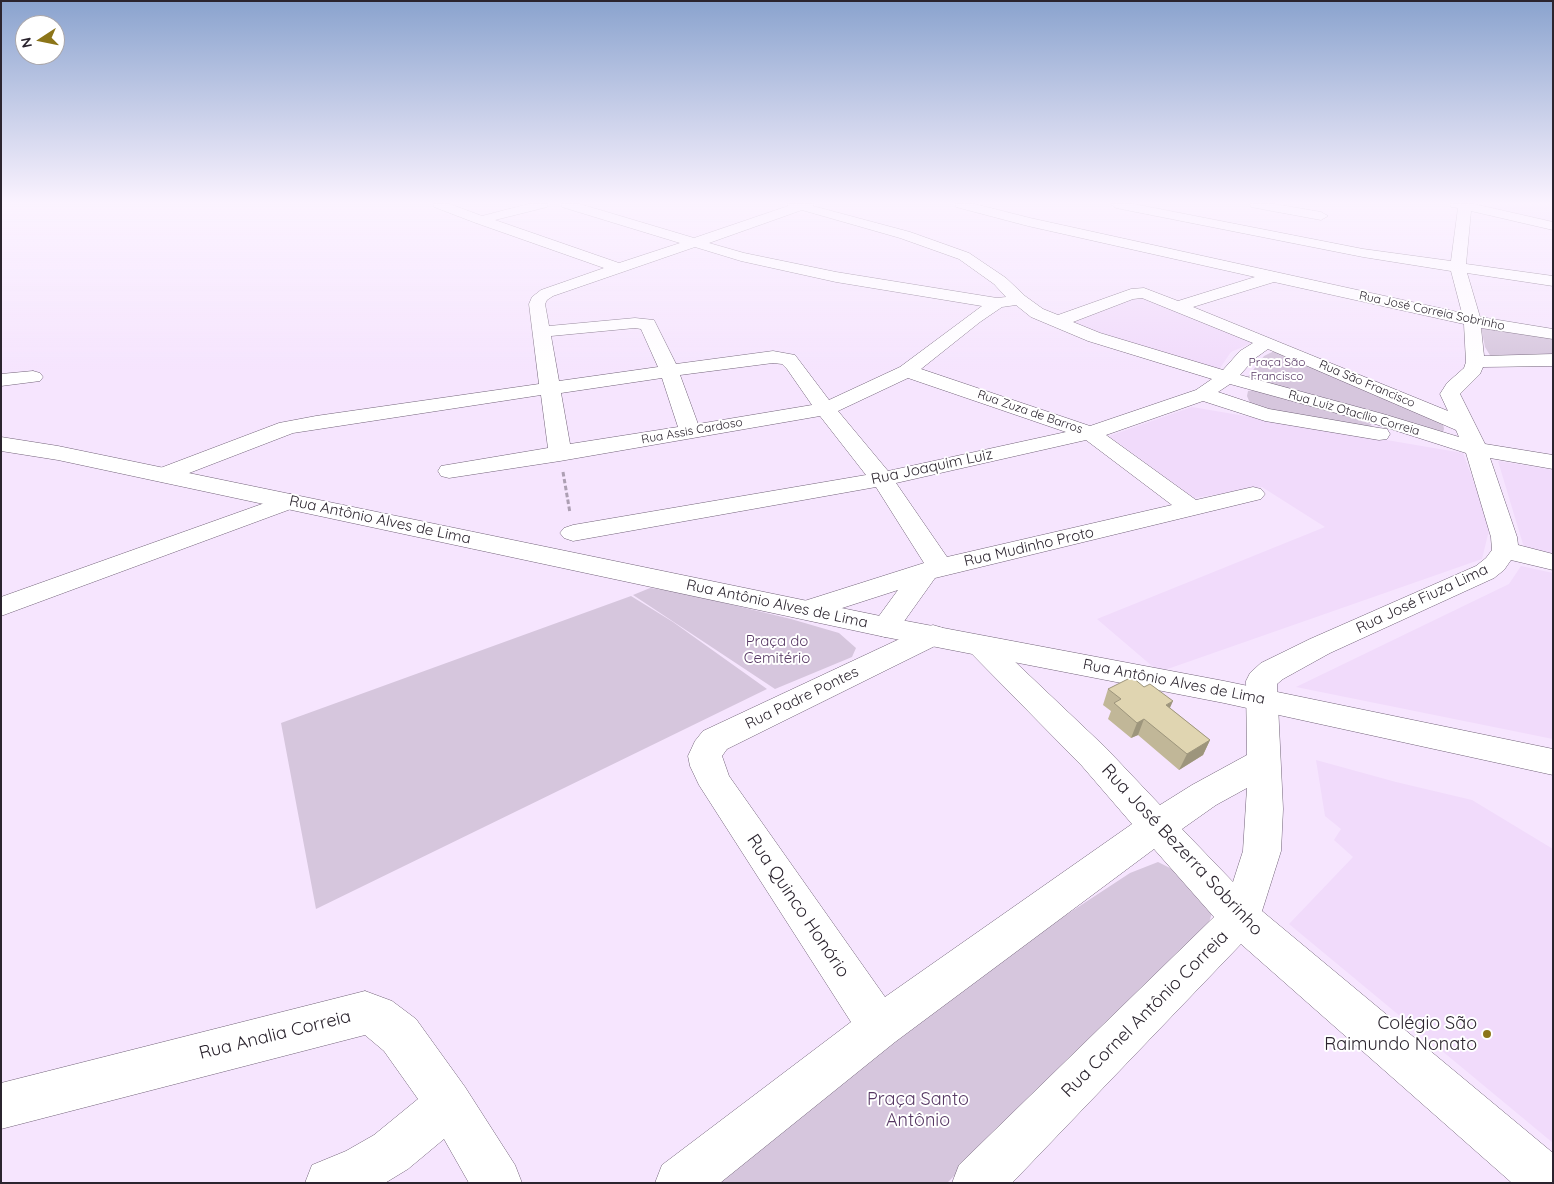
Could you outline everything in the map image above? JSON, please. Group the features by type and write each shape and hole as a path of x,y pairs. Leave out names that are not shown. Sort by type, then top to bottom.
{"street":[{"path":"592,259 620,269"},
{"path":"560,454 537,304 540,297 648,259"},
{"path":"753,259 836,277 997,303 1019,300"},
{"name":"Rua Luiz Otacílio Correia","path":"970,259 1000,280 1019,300 1037,313 1056,322 1112,342 1227,377 1376,418 1476,450 1553,462"},
{"name":"Rua José Correia Sobrinho","path":"1194,259 1472,322 1553,334"},
{"path":"1411,259 1553,281"},
{"path":"1459,259 1458,267 1472,322 1475,362 1473,370 1454,386 1450,394 1476,450 1504,537 1505,550 1553,562"},
{"path":"1178,306 1272,277"},
{"name":"Rua São Francisco","path":"1056,322 1131,294 1144,293 1268,342 1463,425"},
{"name":"Rua Assis Cardoso","path":"449,471 825,409 907,371 974,318 997,303"},
{"path":"541,332 646,323 652,330 669,371 690,431"},
{"name":"Rua Joaquim Luiz","path":"573,533 882,479 1090,433 1202,394 1227,377 1247,354 1268,342"},
{"path":"163,475 287,428 669,371 773,357 788,359 825,409 882,479 933,569 885,627"},
{"path":"1475,362 1553,360"},
{"name":"Rua Zuza de Barros","path":"907,371 1090,433 1191,508"},
{"path":"1,380 33,377"},
{"path":"1202,394 1265,415 1476,450"},
{"name":"Rua Antônio Alves de Lima","path":"1,444 58,453 885,627 933,634 981,646 1086,664 1553,762"},
{"name":"Rua Mudinho Proto","path":"808,610 933,569 1253,494"},
{"path":"2,606 290,501"},
{"name":"Rua José Fiuza Lima","path":"1261,700 1261,681 1272,671 1320,646 1485,572 1495,564 1505,550"},
{"name":"Rua Padre Pontes","path":"716,785 707,766 705,756 715,740 933,634"},
{"name":"Rua José Bezerra Sobrinho","path":"981,646 1094,757 1240,918 1550,1183"},
{"name":"Rua Cornel Antônio Correia","path":"977,1183 1240,918 1262,851 1265,809 1261,700"},
{"path":"680,1183 880,1026 1157,826 1204,795 1264,762"},
{"name":"Rua Quinco Honório","path":"716,785 880,1026"},
{"name":"Rua Analia Correia","path":"1,1106 365,1013 378,1016 400,1035 449,1103 497,1183"},
{"path":"330,1183 363,1168 391,1152 449,1103"}],"path":[{"path":"560,454 573,533"}],"shaded area":[{"path":"1143,295 1254,342 1231,352 1218,371 1067,323"},
{"path":"1192,407 1463,453 1490,526 1482,559 1159,672 1097,619 1325,527 1262,487 1194,498 1109,436"},
{"path":"1498,461 1553,470 1553,555 1525,551"},
{"path":"1521,566 1553,573 1553,739 1296,687 1509,584"},
{"name":"Colégio São Raimundo Nonato","path":"1316,760 1472,800 1553,849 1553,1143 1289,924 1353,857 1334,840 1341,829 1325,816"}],"green space":[{"path":"1481,327 1553,337 1553,356 1491,357 1485,347"},
{"name":"Praça São Francisco","path":"1276,350 1443,423 1442,435 1247,378 1264,356"},
{"path":"1255,390 1354,418 1371,424 1372,428 1252,408 1247,396 1248,391"},
{"name":"Praça do Cemitério","path":"650,588 679,592 791,619 839,633 856,648 852,657 775,689 633,595"},
{"path":"631,596 673,622 767,689 316,909 281,723"},
{"name":"Praça Santo Antônio","path":"1158,862 1194,880 1214,906 1208,926 947,1183 709,1183 1040,932 1130,873"}],"building":[{"path":"1132,677 1144,687 1150,684 1173,701 1166,705 1210,740 1187,754 1144,719 1137,723 1114,703 1121,699 1108,689"}],"place":[{"name":"Colégio São Raimundo Nonato","path":"1487,1034"}]}
